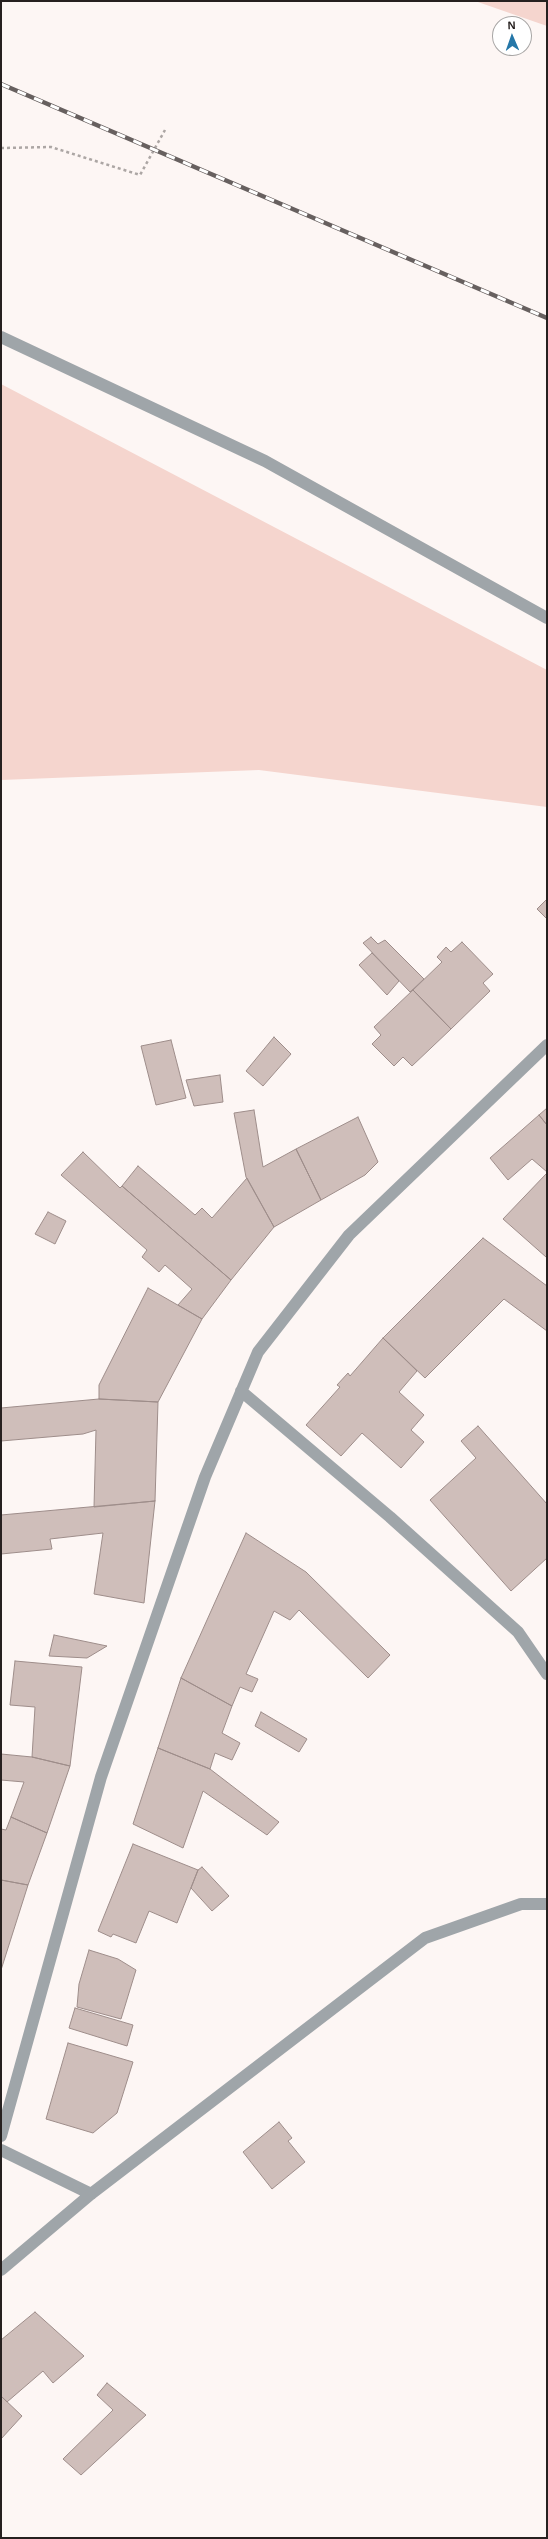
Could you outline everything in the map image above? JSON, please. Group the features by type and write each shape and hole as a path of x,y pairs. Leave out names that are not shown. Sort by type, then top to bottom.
{"street":[{"path":"1,337 265,461 547,618"},
{"path":"1,2136 101,1777 206,1477 258,1352 349,1235 547,1045"},
{"path":"241,1391 390,1517 518,1632 547,1674"},
{"path":"1,2270 91,2194 426,1938 521,1904 547,1904"},
{"path":"1,2150 91,2194"}],"path":[{"path":"1,148 51,147 140,175 165,130"}],"shaded area":[{"path":"475,1 547,1 547,26 532,21 532,16 518,16"},
{"path":"1,384 547,670 547,807 259,770 1,780"}],"building":[{"path":"547,899 547,919 537,909"},
{"path":"371,937 378,944 385,940 424,979 410,992 363,943"},
{"path":"462,942 493,974 483,983 490,991 451,1029 413,990 442,962 437,957 446,947 451,952"},
{"path":"372,953 399,981 387,995 359,965"},
{"path":"413,990 451,1029 412,1066 403,1057 394,1066 372,1044 381,1035 374,1027"},
{"path":"274,1037 291,1054 263,1086 246,1071"},
{"path":"171,1040 186,1098 156,1105 141,1046"},
{"path":"220,1075 223,1102 194,1106 186,1080"},
{"path":"547,1108 547,1125 539,1115"},
{"path":"254,1110 263,1167 296,1149 321,1200 274,1227 246,1177 234,1113"},
{"path":"539,1115 547,1125 547,1172 532,1159 508,1180 490,1158"},
{"path":"358,1117 378,1162 365,1175 321,1200 296,1149"},
{"path":"83,1152 120,1188 122,1186 231,1280 202,1319 178,1305 192,1289 165,1265 159,1272 142,1257 147,1250 61,1175"},
{"path":"138,1166 195,1215 202,1208 212,1218 247,1178 274,1227 231,1280 122,1186"},
{"path":"547,1173 547,1256 546,1257 503,1219"},
{"path":"48,1212 66,1221 55,1244 35,1234"},
{"path":"483,1238 547,1286 547,1331 504,1299 425,1378 383,1338"},
{"path":"148,1288 202,1319 158,1402 99,1399 99,1385"},
{"path":"383,1338 417,1371 399,1392 424,1415 411,1430 424,1442 401,1468 362,1433 341,1456 306,1425 340,1387 337,1385 348,1373 350,1376"},
{"path":"99,1399 158,1402 155,1501 94,1507 96,1430 83,1434 1,1441 1,1408"},
{"path":"478,1426 547,1504 547,1558 511,1591 430,1500 476,1458 461,1441"},
{"path":"155,1501 144,1603 94,1594 103,1533 50,1539 52,1549 1,1554 1,1515"},
{"path":"246,1533 306,1572 390,1655 368,1678 299,1610 290,1620 274,1611 246,1674 258,1679 252,1692 240,1687 232,1706 181,1678"},
{"path":"54,1635 107,1646 87,1658 49,1656"},
{"path":"15,1661 82,1667 70,1766 32,1757 35,1707 10,1705"},
{"path":"181,1678 232,1706 222,1733 240,1743 232,1760 215,1753 210,1769 158,1748"},
{"path":"261,1712 307,1739 299,1752 255,1726"},
{"path":"158,1748 210,1769 279,1822 267,1835 203,1791 183,1848 133,1824"},
{"path":"1,1754 32,1757 70,1766 47,1833 11,1817 24,1782 1,1780"},
{"path":"11,1817 47,1833 28,1885 1,1880 1,1829 6,1830"},
{"path":"133,1844 198,1870 177,1923 149,1911 136,1943 113,1934 111,1937 98,1931"},
{"path":"202,1867 229,1896 212,1911 191,1888 198,1870"},
{"path":"1,1880 28,1885 1,1970"},
{"path":"89,1950 118,1959 136,1970 121,2019 77,2007 79,1984"},
{"path":"75,2008 133,2025 127,2046 69,2028"},
{"path":"68,2043 133,2062 117,2113 93,2133 46,2119"},
{"path":"279,2122 292,2138 288,2141 305,2162 272,2189 243,2152"},
{"path":"35,2312 84,2356 53,2383 43,2371 7,2402 1,2396 1,2340"},
{"path":"107,2383 146,2415 81,2475 63,2459 113,2410 97,2395"},
{"path":"1,2396 22,2416 1,2439"}],"railway":[{"path":"1,84 547,318"}]}
